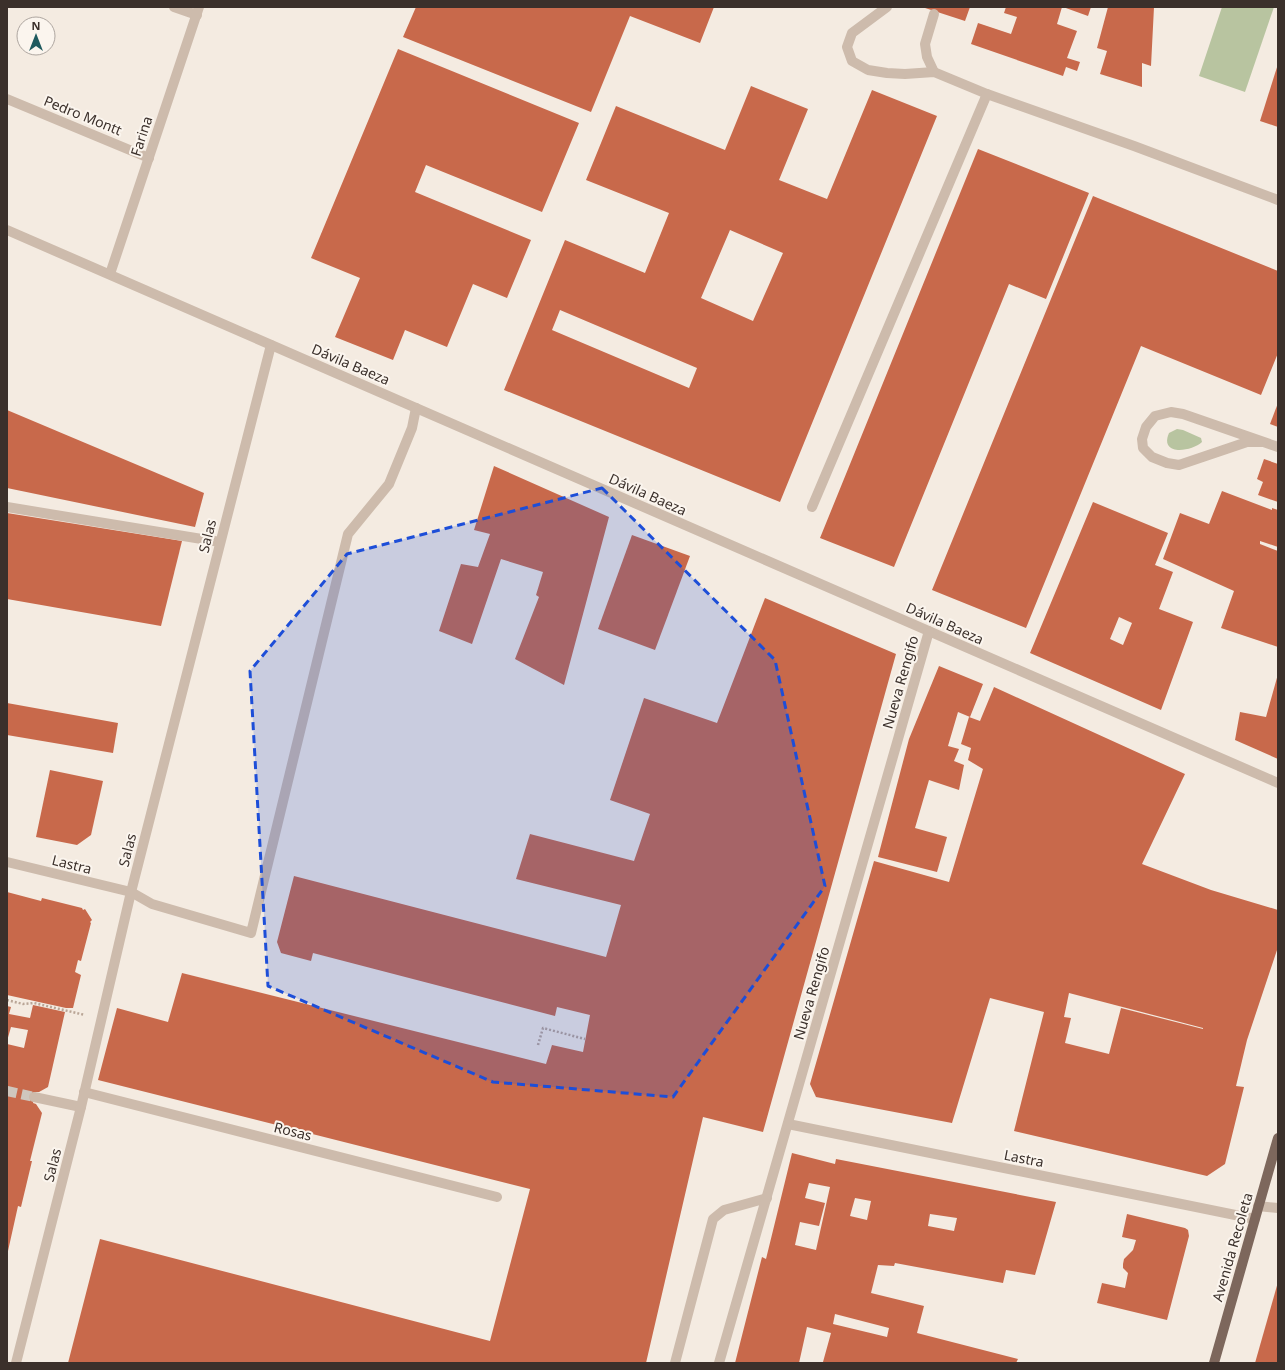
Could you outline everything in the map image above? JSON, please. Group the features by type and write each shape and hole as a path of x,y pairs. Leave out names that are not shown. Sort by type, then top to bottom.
{"main road":[{"name":"Avenida Recoleta","path":"1214,1363 1278,1138"}],"street":[{"path":"174,7 198,11"},
{"path":"887,7 852,33 848,47 852,61 868,70 905,74 934,72 986,94 1134,146 1278,200"},
{"name":"Farina","path":"110,274 198,11"},
{"path":"934,14 925,44 927,57 934,72"},
{"path":"812,508 986,94"},
{"name":"Pedro Montt","path":"7,99 149,158"},
{"name":"Dávila Baeza","path":"7,230 1278,783"},
{"name":"Salas","path":"16,1363 81,1107 131,892 271,345"},
{"name":"Lastra","path":"7,862 131,892 152,904 251,933 348,534 389,484 412,428 416,408"},
{"path":"1262,442 1247,442 1179,464 1166,463 1152,457 1143,448 1142,439 1146,427 1155,416 1171,412 1183,414 1278,447"},
{"path":"7,507 220,542"},
{"name":"Nueva Rengifo","path":"719,1363 929,631"},
{"name":"Rosas","path":"84,1092 497,1197"},
{"path":"34,1097 81,1107"},
{"name":"Lastra","path":"788,1124 1255,1219"},
{"path":"675,1363 713,1219 724,1210 767,1198"},
{"path":"1258,1206 1278,1208"}],"path":[{"path":"7,1000 22,1004 34,1003 65,1010"},
{"path":"538,1045 543,1028 586,1039"}],"highlighted area":[{"path":"602,488 775,660 825,886 673,1097 493,1082 268,986 250,671 347,554"}],"green space":[{"path":"1222,7 1274,7 1245,92 1199,76"},
{"path":"1177,429 1201,438 1202,442 1184,450 1172,449 1168,446 1167,440 1169,433"}],"building":[{"path":"416,7 714,7 700,43 630,16 591,112 403,37"},
{"path":"922,7 970,7 965,21"},
{"path":"1006,7 1062,7 1057,24 1077,31 1067,58 1080,62 1077,71 1066,67 1063,76 971,44 978,23 1011,34 1017,17 1004,13"},
{"path":"1063,7 1091,7 1088,16"},
{"path":"1108,7 1154,7 1151,66 1142,63 1142,87 1100,74 1107,51 1097,48"},
{"path":"398,49 579,123 542,212 426,165 415,192 531,240 507,298 473,284 447,347 405,330 393,360 335,337 360,278 311,258"},
{"path":"1278,64 1278,127 1260,121"},
{"path":"751,86 808,109 779,180 827,199 872,90 937,116 780,502 504,390 565,240 645,273 669,213 586,180 616,106 725,150","holes":["730,230 783,253 753,321 701,298","560,310 697,368 689,388 552,330"]},
{"path":"978,149 1089,193 1046,299 1009,284 894,567 820,538"},
{"path":"1093,196 1278,271 1278,353 1261,395 1141,346 1026,628 932,590"},
{"path":"1278,403 1278,427 1270,424"},
{"path":"7,410 204,493 195,527 7,488"},
{"path":"1264,459 1278,464 1278,502 1258,495 1263,482 1257,479"},
{"path":"494,466 609,517 564,685 515,659 539,597 536,595 543,572 501,559 472,644 439,631 461,564 478,567 490,534 474,530"},
{"path":"1222,491 1272,510 1272,508 1278,510 1278,547 1260,541 1260,544 1278,551 1278,647 1221,628 1234,591 1163,559 1180,513 1209,524"},
{"path":"1093,502 1168,533 1155,565 1173,572 1159,609 1193,622 1161,710 1030,653","holes":["1119,617 1132,623 1123,645 1110,639"]},
{"path":"7,513 182,541 161,626 7,599"},
{"path":"632,535 690,556 655,650 598,629"},
{"path":"765,598 896,654 763,1132 703,1117 646,1363 68,1363 100,1239 490,1341 530,1189 98,1080 117,1008 168,1022 182,973 546,1064 552,1045 583,1052 590,1015 557,1007 555,1016 313,953 311,961 281,953 277,942 294,876 606,957 621,905 516,879 530,834 634,861 650,814 610,800 644,698 717,723"},
{"path":"939,666 983,684 970,717 958,712 948,746 959,749 954,761 964,765 959,790 929,780 915,828 947,837 937,872 878,857 909,739"},
{"path":"1278,674 1278,759 1235,740 1240,712 1266,717"},
{"path":"994,687 1185,774 1142,864 1211,890 1278,910 1278,947 1247,1040 1236,1086 1244,1087 1225,1164 1207,1176 1014,1131 1044,1012 990,998 952,1123 816,1097 810,1084 874,861 949,882 983,769 968,760 971,748 961,744 969,717 980,721","holes":["1069,993 1203,1028 1121,1008 1109,1054 1065,1043 1071,1018 1064,1017"]},
{"path":"7,703 118,723 113,753 7,735"},
{"path":"50,770 103,781 91,835 77,845 36,837"},
{"path":"7,892 41,901 42,898 82,908 83,910 85,909 92,920 90,922 81,961 78,960 75,972 81,975 73,1008 66,1008 7,995"},
{"path":"33,1005 65,1012 48,1087 39,1092 35,1092 33,1103 36,1104 42,1113 30,1161 32,1161 21,1207 18,1206 8,1251 7,1044 24,1048 28,1030 11,1027 7,1041 7,1006 11,1007 9,1014 30,1018"},
{"path":"792,1153 835,1164 836,1159 1056,1202 1035,1275 1006,1270 1003,1283 895,1263 894,1266 878,1265 871,1293 924,1306 917,1333 1018,1359 1016,1363 825,1363 823,1362 831,1333 807,1327 799,1363 735,1363 762,1257 766,1259","holes":["809,1183 830,1187 816,1250 795,1245 800,1222 819,1226 825,1203 805,1198","855,1198 871,1201 867,1220 850,1216","930,1214 957,1218 954,1231 928,1226","835,1314 889,1328 887,1337 833,1324"]},
{"path":"1127,1214 1188,1230 1189,1236 1167,1320 1097,1303 1102,1283 1125,1288 1128,1273 1123,1268 1124,1259 1133,1250 1136,1240 1122,1237"},
{"path":"1278,1282 1278,1363 1255,1363"}],"tunnel":[{"path":"7,1091 34,1097"}]}
